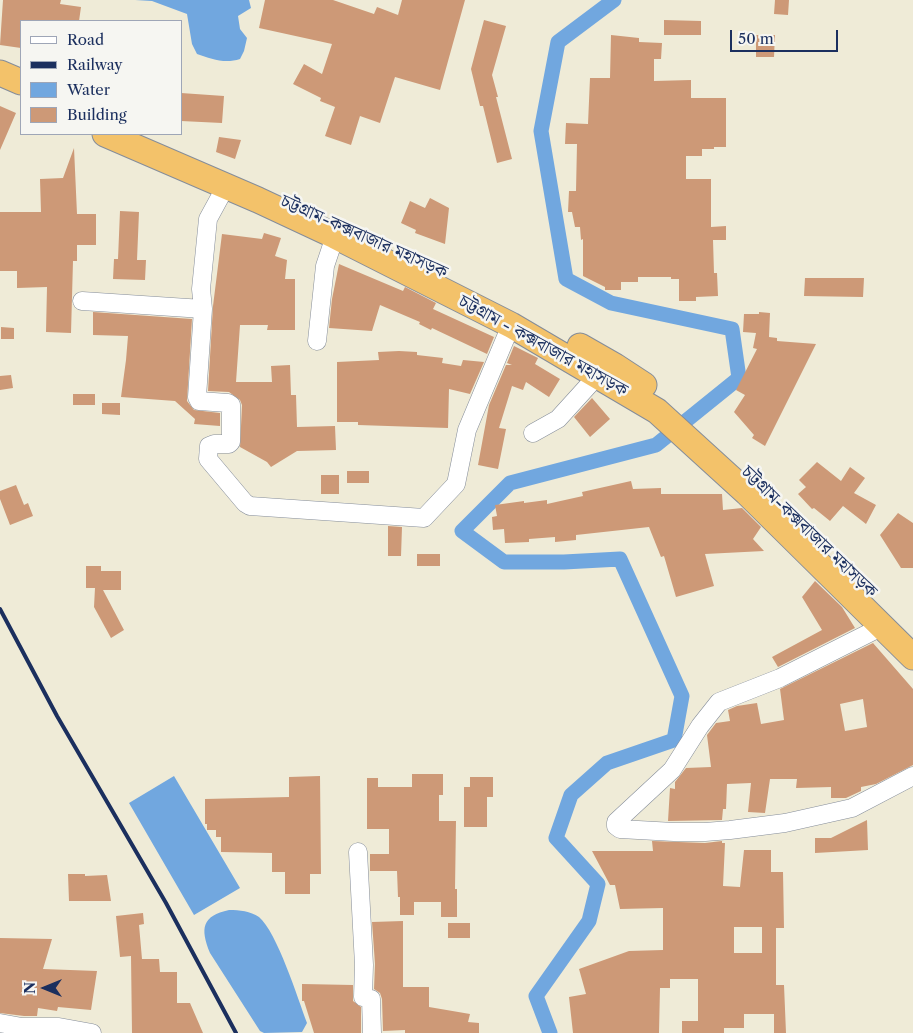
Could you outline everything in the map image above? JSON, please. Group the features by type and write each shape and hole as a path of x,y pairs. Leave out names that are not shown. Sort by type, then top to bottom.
{"highway":[{"path":"0,73 20,82"},
{"path":"0,87 20,96"},
{"name":"চট্টগ্রাম - কক্সবাজার মহাসড়ক","path":"107,135 226,186 335,236 511,325 597,376 660,405"},
{"name":"চট্টগ্রাম-কক্সবাজার মহাসড়ক","path":"138,135 466,283 615,366 660,405"},
{"path":"660,405 699,440 747,493 913,656"},
{"name":"চট্টগ্রাম-কক্সবাজার মহাসড়ক","path":"699,440 913,632"}],"street":[{"path":"226,186 208,219 201,289 203,309 197,399 228,404 232,408 231,442 229,444 214,444 209,453 245,503 250,506 424,518 456,484 467,430 511,325"},
{"path":"317,341 325,266 335,236"},
{"path":"82,300 203,309"},
{"path":"533,433 558,419 597,376"},
{"path":"883,626 780,678 719,702 700,726 677,764 616,822 616,826 620,829 705,832 785,823 852,808 913,776"},
{"path":"358,852 364,965 363,997 371,999 372,1033"},
{"path":"0,1023 22,1028 59,1028 92,1033"}],"water":[{"path":"135,0 249,0 251,8 238,16 240,29 247,38 240,59 223,61 197,54 192,44 187,14 152,1"},
{"path":"174,776 240,888 194,915 129,803"},
{"path":"229,910 252,913 259,917 266,925 280,951 307,1023 302,1032 264,1033 260,1031 210,953 204,930 206,924 213,916"}],"building":[{"path":"3,0 61,0 60,4 81,7 79,20 20,20 20,48 0,45"},
{"path":"265,0 333,0 374,14 377,7 398,15 402,0 465,0 440,90 395,77 380,123 360,116 351,145 325,136 335,107 320,101 321,98 293,84 304,64 322,74 332,44 259,28"},
{"path":"775,0 789,0 788,15 774,14"},
{"path":"484,20 506,26 492,75 512,159 497,163 483,106 480,106 471,69"},
{"path":"664,20 701,21 701,35 664,35"},
{"path":"611,35 639,38 639,42 662,43 661,59 654,59 654,81 691,80 691,98 726,98 726,147 702,149 702,156 686,156 686,179 711,179 711,227 726,226 726,240 713,240 714,273 717,273 718,296 696,297 696,301 679,301 679,279 671,279 671,277 638,277 638,282 621,282 621,290 605,290 605,287 583,276 583,239 581,240 580,227 575,227 572,212 568,212 569,191 576,191 577,144 565,144 566,123 588,124 590,78 610,78"},
{"path":"756,35 775,35 774,57 756,57"},
{"path":"182,93 224,96 222,123 182,121"},
{"path":"0,106 16,113 0,150"},
{"path":"219,137 241,140 235,159 216,152"},
{"path":"74,148 77,214 96,214 96,245 77,245 77,261 73,261 71,333 46,332 47,287 17,288 17,271 0,271 0,212 41,212 40,179 63,178"},
{"path":"430,198 449,208 445,244 415,233 416,230 401,223 410,201 425,208"},
{"path":"120,211 139,212 137,260 146,260 145,280 113,279 114,259 118,259"},
{"path":"264,233 281,238 275,256 287,260 285,279 295,279 295,330 267,330 268,325 240,325 236,382 272,382 271,366 290,365 291,395 296,395 297,427 335,426 336,450 297,451 271,467 267,462 240,447 242,405 240,400 229,392 208,391 213,306 222,234 262,239"},
{"path":"339,264 403,291 405,287 436,303 433,309 494,337 487,354 380,305 372,331 329,328 332,299"},
{"path":"805,278 864,278 863,297 804,296"},
{"path":"93,312 192,319 187,401 194,410 220,413 220,426 194,424 195,419 175,401 121,397 128,336 93,335"},
{"path":"759,312 770,313 769,337 777,338 777,341 816,344 765,446 752,438 754,435 734,412 745,395 736,390 757,349 753,348 756,333 743,332 744,314 759,314"},
{"path":"1,327 14,328 14,339 1,339"},
{"path":"514,346 538,358 535,364 560,379 549,397 526,382 523,390 512,386 499,428 506,429 498,469 478,465 489,405 506,365 512,365 507,363"},
{"path":"378,352 417,352 417,355 443,358 442,363 461,366 463,360 484,362 470,394 449,389 448,428 358,425 358,422 337,422 337,362 379,360"},
{"path":"11,375 13,388 0,390 0,376"},
{"path":"73,394 95,394 95,405 73,405"},
{"path":"592,398 610,419 590,437 574,417"},
{"path":"102,403 120,403 120,415 102,414"},
{"path":"817,462 841,481 850,467 865,478 854,493 876,505 866,524 843,506 830,521 814,508 812,509 798,494 806,487 799,480"},
{"path":"347,471 369,471 369,483 347,483"},
{"path":"321,475 339,475 339,494 321,494"},
{"path":"631,481 633,489 661,488 661,494 722,494 723,510 742,508 761,527 753,539 764,551 705,554 714,586 676,597 664,556 661,557 649,527 576,535 576,540 555,542 555,537 529,539 529,542 505,543 504,529 493,530 492,517 497,516 495,505 547,500 547,504 583,496 582,492"},
{"path":"16,485 24,505 28,503 33,516 10,525 0,499 0,491"},
{"path":"898,513 913,523 913,568 901,568 880,535"},
{"path":"388,526 402,527 401,556 388,556"},
{"path":"417,554 440,554 440,566 417,566"},
{"path":"86,566 101,566 101,571 121,571 121,590 103,590 124,630 111,638 94,607 95,588 86,588"},
{"path":"815,581 842,607 855,628 778,667 772,657 822,630 802,597"},
{"path":"873,643 913,689 913,765 876,784 861,787 861,791 846,798 831,798 831,787 796,788 797,779 770,779 765,813 748,812 751,783 727,784 726,809 723,809 722,820 668,821 670,788 675,789 675,782 686,768 711,767 707,735 716,723 730,721 728,710 737,706 757,703 761,724 784,720 780,689","holes":["863,699 867,727 845,731 840,704"]},
{"path":"412,774 443,774 443,795 439,795 439,821 456,821 455,889 457,889 457,917 441,917 441,902 414,902 414,915 400,915 397,871 370,871 370,854 389,854 389,829 367,829 367,778 378,778 378,787 412,787"},
{"path":"320,776 321,874 310,874 310,894 285,894 285,872 272,872 272,853 221,852 221,837 216,837 216,830 207,830 207,824 205,824 205,799 289,797 289,777"},
{"path":"470,777 493,777 493,797 487,797 487,827 464,827 464,787 470,787"},
{"path":"867,820 868,850 815,853 815,838 831,838"},
{"path":"652,841 705,843 722,841 722,843 725,843 723,886 740,887 744,850 771,850 771,872 783,872 784,928 776,928 776,985 784,985 786,1033 774,1033 774,1014 744,1014 744,1028 724,1028 724,1033 682,1033 682,1021 698,1021 698,979 670,979 670,988 660,988 659,1033 573,1033 569,997 586,994 579,969 629,951 663,950 663,908 620,909 615,885 610,885 592,851 653,851","holes":["734,927 762,927 762,953 734,953"]},
{"path":"68,874 85,874 85,876 107,875 111,901 69,901"},
{"path":"143,913 144,924 139,925 142,959 159,959 160,972 177,972 177,1003 190,1003 203,1033 132,1033 131,956 120,957 116,916"},
{"path":"403,921 403,987 429,987 429,1007 470,1014 468,1022 479,1023 479,1033 405,1033 405,1030 383,1031 382,999 380,993 374,989 375,964 372,922"},
{"path":"448,923 470,923 470,938 448,938"},
{"path":"0,938 52,939 43,969 97,971 91,1010 58,1007 57,1011 38,1008 37,1016 0,1013"},
{"path":"302,984 353,985 353,1001 361,1007 361,1033 314,1033 304,1001 302,1001"}],"waterway":[{"path":"550,1033 536,996 589,921 598,884 556,838 571,795 607,763 674,740 682,696 620,559 564,562 504,562 462,531 510,483 656,445 739,378 732,329 611,303 566,279 541,131 558,42 614,0"}],"railway":[{"path":"0,609 57,716 166,903 236,1033"}]}
